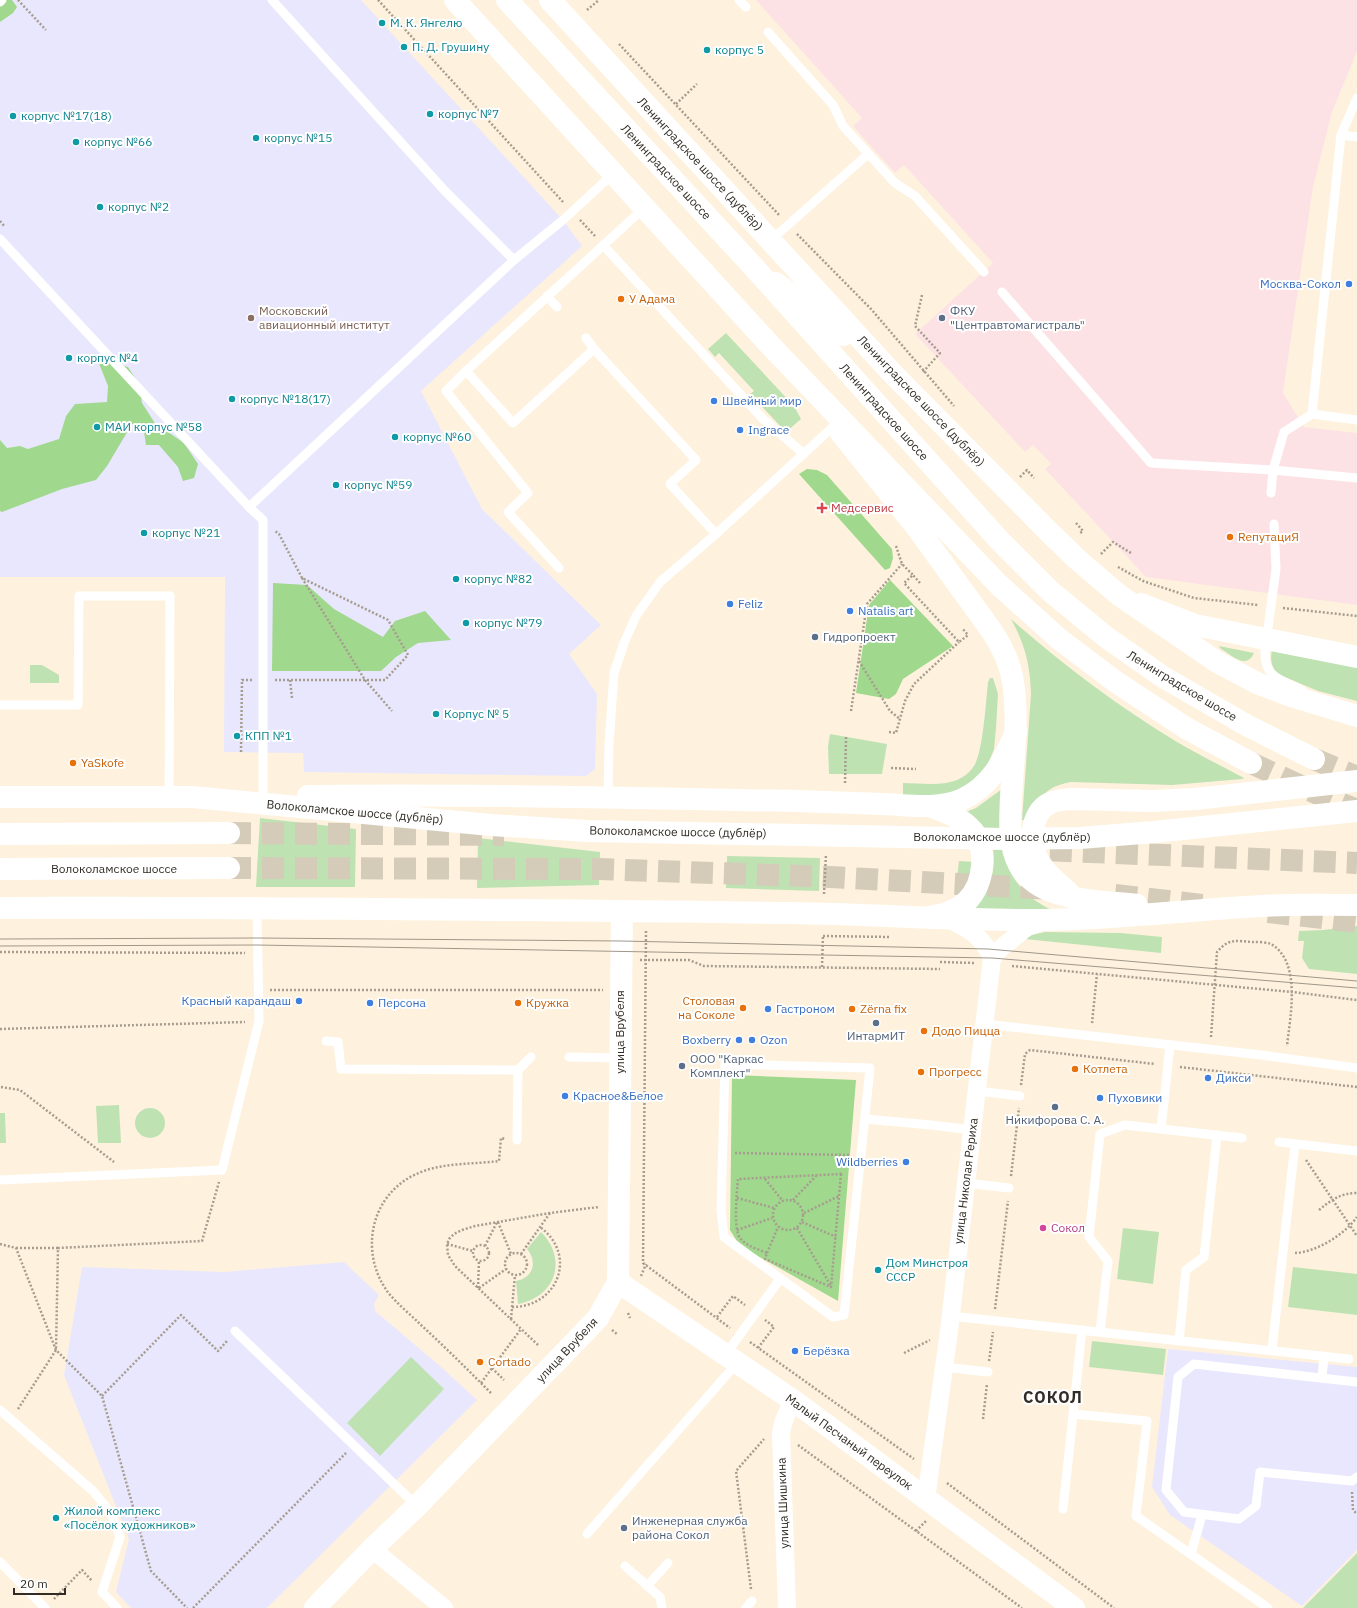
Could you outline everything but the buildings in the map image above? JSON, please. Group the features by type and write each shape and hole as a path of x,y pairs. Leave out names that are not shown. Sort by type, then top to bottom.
{"main road":[{"path":"455,0 769,344 1004,590 1059,639 1099,670 1146,703 1186,728 1251,763"},
{"name":"Ленинградское шоссе","path":"507,0 750,263 984,524 1050,591 1106,637 1163,677 1248,726 1314,759"},
{"name":"Ленинградское шоссе (дублёр)","path":"553,1 770,241 892,373 1050,533 1119,595 1186,643 1217,662 1259,684 1325,707 1357,716"},
{"path":"750,263 892,373"},
{"path":"769,344 868,465 918,529 1000,644 1009,664 1013,682 1016,732 1010,830 1014,855 1019,866 1027,876 1039,885 1056,893 1085,900 1190,911"},
{"path":"1119,595 1158,612 1195,625 1357,657"},
{"path":"192,797 396,795 827,802 929,806 949,804 961,800 986,783 1004,760 1016,732"},
{"path":"1073,897 1049,875 1039,862 1034,849 1033,833 1035,818 1041,809 1049,803 1071,799 1152,801 1195,799 1357,781"},
{"name":"Волоколамское шоссе (дублёр)","path":"0,797 192,797 491,825 587,831 1006,839 1080,838 1236,824 1357,811"},
{"path":"921,918 943,915 957,909 967,901 975,889 981,875 982,861 981,847 970,828 950,814 929,806"},
{"path":"0,834 228,833"},
{"name":"Волоколамское шоссе","path":"0,869 229,868"},
{"path":"0,908 257,908 823,913 951,920 1046,920 1264,906 1357,905"},
{"name":"улица Врубеля","path":"315,1608 372,1549 417,1506 598,1318 618,1282 620,960 622,911"},
{"name":"Малый Песчаный переулок","path":"618,1282 794,1401 929,1508 1074,1608"}],"street":[{"path":"951,920 975,933 988,948 992,958 1000,949 1027,927 1046,920"},
{"name":"улица Николая Рериха","path":"929,1508 992,958"},
{"name":"улица Шишкина","path":"787,1608 781,1433 783,1421 788,1409 794,1401"},
{"path":"372,1549 444,1608"}],"lane":[{"path":"272,0 445,190 514,260"},
{"path":"768,32 833,105 843,126 894,183 915,196 984,272"},
{"path":"1312,414 1342,135 1357,98"},
{"path":"1342,135 1357,137"},
{"path":"770,241 868,154"},
{"path":"249,507 514,260 572,212 614,173"},
{"path":"559,568 508,512 528,493 446,391 645,207"},
{"path":"0,239 249,507 263,520 263,796"},
{"path":"603,245 762,418 804,454"},
{"path":"1002,292 1152,463 1273,470 1357,478"},
{"path":"547,296 557,307"},
{"path":"586,338 594,349 696,460 670,484 716,534"},
{"path":"466,371 513,423 594,349"},
{"path":"1271,493 1273,470 1284,432 1312,414 1357,420"},
{"path":"608,798 609,744 614,673 624,643 636,616 660,582 716,534 835,425"},
{"path":"1274,524 1276,570 1264,660 1272,675 1309,694 1325,707"},
{"path":"0,705 78,705 78,596 170,596 169,796"},
{"path":"0,1180 222,1170 259,1022 257,908"},
{"path":"985,1024 1210,1049 1357,1068"},
{"path":"326,1042 338,1042 341,1069 518,1070"},
{"path":"1161,1129 1170,1045"},
{"path":"518,1140 518,1070 531,1057"},
{"path":"569,1057 620,1058"},
{"path":"725,1064 870,1068 844,1315 833,1317 724,1237 721,1210 723,1152 725,1064"},
{"path":"977,1091 1020,1096"},
{"path":"865,1120 972,1130"},
{"path":"1100,1332 1108,1261 1089,1237 1100,1134 1125,1125 1242,1138"},
{"path":"1179,1341 1186,1270 1204,1257 1217,1135"},
{"path":"1278,1142 1357,1151"},
{"path":"1272,1350 1295,1144"},
{"path":"966,1183 1009,1188"},
{"path":"587,1534 732,1358 780,1279"},
{"path":"950,1316 1349,1359"},
{"path":"1063,1509 1082,1330"},
{"path":"235,1331 417,1506"},
{"path":"1322,1378 1324,1356"},
{"path":"1354,1479 1260,1472 1256,1506 1239,1519 1202,1516 1184,1512 1166,1490 1178,1377 1194,1364 1357,1382"},
{"path":"944,1367 988,1372"},
{"path":"0,1410 93,1491 111,1513 120,1537 102,1592 117,1608"},
{"path":"1073,1414 1146,1421 1136,1516 1268,1608"},
{"path":"1191,1554 1202,1516"},
{"path":"647,1586 668,1563"},
{"path":"625,1566 660,1598 662,1608"},
{"path":"2,1568 47,1606"},
{"path":"746,1608 752,1601"}],"path":[{"path":"18,0 46,30"},
{"path":"378,0 603,245"},
{"path":"584,7 587,10 599,0"},
{"path":"618,44 676,104 788,225 871,310 923,372 955,407"},
{"path":"676,104 697,84"},
{"path":"922,295 915,326 940,353 923,372"},
{"path":"1024,483 1019,478 1027,470 1034,478"},
{"path":"263,520 279,534 302,578 365,680 392,711"},
{"path":"1075,538 1083,531 1076,524"},
{"path":"1079,535 1083,539"},
{"path":"1097,551 1101,555 1113,542 1131,553"},
{"path":"896,546 902,564 920,583"},
{"path":"851,711 867,604 902,564"},
{"path":"1113,564 1143,581 1194,598"},
{"path":"913,575 904,583 959,642"},
{"path":"241,752 242,680 385,680 408,656 388,620 302,578"},
{"path":"889,732 896,733 906,701 914,684 968,634 962,628"},
{"path":"859,660 890,711 900,719"},
{"path":"290,680 292,698"},
{"path":"845,783 846,737"},
{"path":"891,768 916,769"},
{"path":"822,967 823,936 892,937"},
{"path":"1208,1070 1217,952 1223,945 1232,940 1270,943 1286,960 1292,992 1284,1078"},
{"path":"0,952 251,953"},
{"path":"620,960 689,960 704,966 940,969"},
{"path":"940,962 975,964"},
{"path":"1012,966 1292,992 1357,1000"},
{"path":"1090,1056 1097,974"},
{"path":"266,990 606,990"},
{"path":"0,1030 259,1022"},
{"path":"983,1419 1025,1054 1030,1050 1357,1087"},
{"path":"1,1087 20,1090 26,1094 115,1163 116,1175"},
{"path":"1295,1144 1357,1236"},
{"path":"723,1152 862,1155"},
{"path":"491,1393 389,1293 375,1267 371,1247 376,1218 383,1203 396,1188 410,1177 424,1170 436,1167 499,1162"},
{"path":"0,1244 16,1248 58,1248 202,1241 222,1170"},
{"path":"767,1253 751,1246 740,1238 736,1230 738,1179 841,1174 831,1287"},
{"path":"792,1200 816,1176"},
{"path":"765,1178 782,1200"},
{"path":"1319,1210 1332,1200 1346,1193 1357,1193"},
{"path":"804,1213 839,1196"},
{"path":"737,1198 774,1208"},
{"path":"782,1200 792,1200 800,1205 804,1213 802,1222 797,1228 787,1230 778,1227 772,1218 774,1208 782,1200"},
{"path":"538,1345 452,1262 448,1255 447,1244 449,1239 454,1234 462,1230 498,1222 550,1212 599,1207"},
{"path":"521,1254 550,1212"},
{"path":"1282,1254 1299,1253 1316,1247 1337,1236 1350,1226 1357,1217"},
{"path":"736,1230 772,1218"},
{"path":"485,1246 498,1222"},
{"path":"498,1222 511,1254"},
{"path":"802,1222 836,1237"},
{"path":"512,1307 531,1305 540,1300 554,1285 558,1276 560,1267 557,1248 552,1239 540,1227"},
{"path":"778,1227 765,1259 831,1287"},
{"path":"797,1228 831,1287"},
{"path":"447,1244 473,1251"},
{"path":"481,1244 485,1246 488,1248 488,1257 485,1260 479,1260 474,1257 473,1251 476,1246 481,1244"},
{"path":"16,1248 56,1350 102,1396 151,1571 187,1608"},
{"path":"11,1420 56,1350 58,1248"},
{"path":"511,1254 521,1254 526,1259 526,1268 519,1275 509,1273 504,1264 505,1259 511,1254"},
{"path":"478,1288 479,1260"},
{"path":"641,1277 646,1264"},
{"path":"478,1288 506,1269"},
{"path":"511,1320 515,1275"},
{"path":"628,1313 630,1318"},
{"path":"102,1396 181,1316 218,1351 235,1331"},
{"path":"481,1383 521,1329"},
{"path":"611,1330 618,1335"},
{"path":"904,1353 935,1337"},
{"path":"492,1368 504,1380"},
{"path":"752,1601 736,1471 764,1439"},
{"path":"796,1444 1022,1608"},
{"path":"193,1608 353,1445"},
{"path":"1354,1479 1353,1510 1357,1514"},
{"path":"947,1483 1114,1608"},
{"path":"952,1496 958,1491"},
{"path":"916,1531 929,1508"},
{"path":"47,1606 82,1570"}],"shaded area":[{"name":"Московский авиационный институт","path":"0,0 361,0 563,220 582,246 421,391 482,509 601,625 569,654 597,694 595,769 586,776 304,772 303,753 224,752 225,577 0,577"},
{"path":"756,0 1357,0 1357,51 1332,112 1313,187 1283,393 1304,427 1357,433 1357,605 1146,577 1045,469 1051,464 1033,445 1025,452 915,334 993,263 904,165 895,173 874,150 853,126 862,118"},
{"path":"344,1262 379,1295 374,1304 375,1311 440,1366 477,1400 267,1608 131,1608 116,1592 129,1539 64,1375 82,1267 224,1272"},
{"path":"1168,1349 1357,1367 1357,1550 1302,1606 1170,1515 1152,1487"}],"green space":[{"path":"0,0 12,0 17,7 13,13 0,22"},
{"path":"726,333 794,406 801,419 786,432 750,394 754,391 719,353 715,357 708,349"},
{"path":"98,361 105,361 128,367 139,384 142,403 158,428 168,432 184,443 198,464 194,478 183,481 178,467 159,445 146,445 143,425 132,424 107,466 96,480 62,489 2,512 0,511 0,440 7,448 20,446 28,449 59,439 66,416 75,404 107,402 108,386"},
{"path":"807,469 817,470 827,475 892,549 893,558 890,568 885,570 799,474"},
{"path":"890,580 953,646 903,679 896,694 889,699 856,693 869,605"},
{"path":"273,583 307,585 334,609 383,637 395,621 425,611 451,640 418,643 396,657 381,671 272,671"},
{"path":"1011,619 1071,669 1133,714 1177,742 1244,778 1172,785 1071,782 1049,790 1044,794 1029,820 1022,820 1031,694 1026,655 1020,637"},
{"path":"1219,646 1254,653 1247,661 1243,661 1235,658"},
{"path":"1272,649 1357,666 1357,701 1318,691 1280,675 1272,664"},
{"path":"30,665 42,665 59,675 59,683 30,683"},
{"path":"990,678 993,678 998,694 994,749 987,767 964,789 936,796 903,795 903,783 946,783 962,778 972,770 980,750 988,682"},
{"path":"830,734 887,744 882,774 829,774 828,747"},
{"path":"1002,789 1003,847 1011,873 1030,897 1057,913 973,908 985,891 991,878 994,855 991,839 987,832 979,822 966,812 976,808"},
{"path":"260,818 356,829 355,887 256,887"},
{"path":"478,838 600,852 599,885 477,888"},
{"path":"727,856 820,858 819,891 726,888"},
{"path":"959,861 976,862 973,878 958,895 955,895"},
{"path":"1357,926 1357,974 1309,969 1302,958 1304,941 1298,941 1299,931"},
{"path":"1045,932 1121,933 1162,937 1161,953 1025,939 1032,935"},
{"path":"732,1075 856,1080 838,1301 740,1246 730,1230"},
{"path":"119,1105 121,1143 98,1143 96,1106"},
{"path":"150,1108 161,1112 165,1123 161,1134 150,1138 139,1134 135,1123 139,1112"},
{"path":"0,1113 5,1113 6,1143 0,1143"},
{"path":"1123,1228 1159,1232 1153,1284 1117,1279"},
{"path":"541,1232 549,1243 554,1254 556,1265 554,1276 549,1285 541,1294 531,1300 518,1304 516,1281 526,1277 530,1273 533,1264 527,1249"},
{"path":"1293,1267 1357,1274 1357,1315 1288,1307"},
{"path":"1092,1341 1166,1349 1163,1375 1089,1367"},
{"path":"411,1357 444,1389 380,1456 347,1423"},
{"path":"1357,1553 1357,1608 1303,1608"}],"tunnel":[{"path":"1314,759 1357,777"},
{"path":"1251,763 1357,810"},
{"path":"229,833 504,835"},
{"path":"1017,849 1357,863"},
{"path":"229,868 599,869 830,877 1053,889"},
{"path":"1115,895 1202,905"},
{"path":"1268,912 1357,922"}],"tram line":[{"path":"0,939 257,938 621,941 988,949 1357,981"},
{"path":"0,946 257,945 992,958 1357,988"}],"place":[{"name":"М. К. Янгелю","path":"382,23"},
{"name":"П. Д. Грушину","path":"404,47"},
{"name":"корпус 5","path":"707,50"},
{"name":"корпус №7","path":"430,114"},
{"name":"корпус №17(18)","path":"13,116"},
{"name":"корпус №15","path":"256,138"},
{"name":"корпус №66","path":"76,142"},
{"name":"корпус №2","path":"100,207"},
{"name":"Москва-Сокол","path":"1349,284"},
{"name":"У Адама","path":"621,299"},
{"name":"Московский авиационный институт","path":"251,318"},
{"name":"ФКУ \"Центравтомагистраль\"","path":"942,318"},
{"name":"корпус №4","path":"69,358"},
{"name":"корпус №18(17)","path":"232,399"},
{"name":"Швейный мир","path":"714,401"},
{"name":"МАИ корпус №58","path":"97,427"},
{"name":"Ingrace","path":"740,430"},
{"name":"корпус №60","path":"395,437"},
{"name":"корпус №59","path":"336,485"},
{"name":"Медсервис","path":"822,508"},
{"name":"корпус №21","path":"144,533"},
{"name":"ReпутациЯ","path":"1230,537"},
{"name":"корпус №82","path":"456,579"},
{"name":"Feliz","path":"730,604"},
{"name":"Natalis art","path":"850,611"},
{"name":"корпус №79","path":"466,623"},
{"name":"Гидропроект","path":"815,637"},
{"name":"Корпус № 5","path":"436,714"},
{"name":"КПП №1","path":"237,736"},
{"name":"YaSkofe","path":"73,763"},
{"name":"Красный карандаш","path":"299,1001"},
{"name":"Персона","path":"370,1003"},
{"name":"Кружка","path":"518,1003"},
{"name":"Столовая на Соколе","path":"743,1008"},
{"name":"Гастроном","path":"768,1009"},
{"name":"Zёrna fix","path":"852,1009"},
{"name":"ИнтармИТ","path":"876,1023"},
{"name":"Додо Пицца","path":"924,1031"},
{"name":"Boxberry","path":"739,1040"},
{"name":"Ozon","path":"752,1040"},
{"name":"ООО \"Каркас Комплект\"","path":"682,1066"},
{"name":"Котлета","path":"1075,1069"},
{"name":"Прогресс","path":"921,1072"},
{"name":"Дикси","path":"1208,1078"},
{"name":"Красное&Белое","path":"565,1096"},
{"name":"Пуховики","path":"1100,1098"},
{"name":"Никифорова С. А.","path":"1055,1107"},
{"name":"Wildberries","path":"906,1162"},
{"name":"Сокол","path":"1043,1228"},
{"name":"Дом Минстроя СССР","path":"878,1270"},
{"name":"Берёзка","path":"795,1351"},
{"name":"Cortado","path":"480,1362"},
{"name":"Жилой комплекс «Посёлок художников»","path":"56,1518"},
{"name":"Инженерная служба района Сокол","path":"624,1528"}],"district":[{"name":"СОКОЛ","path":"1053,1397"}]}
